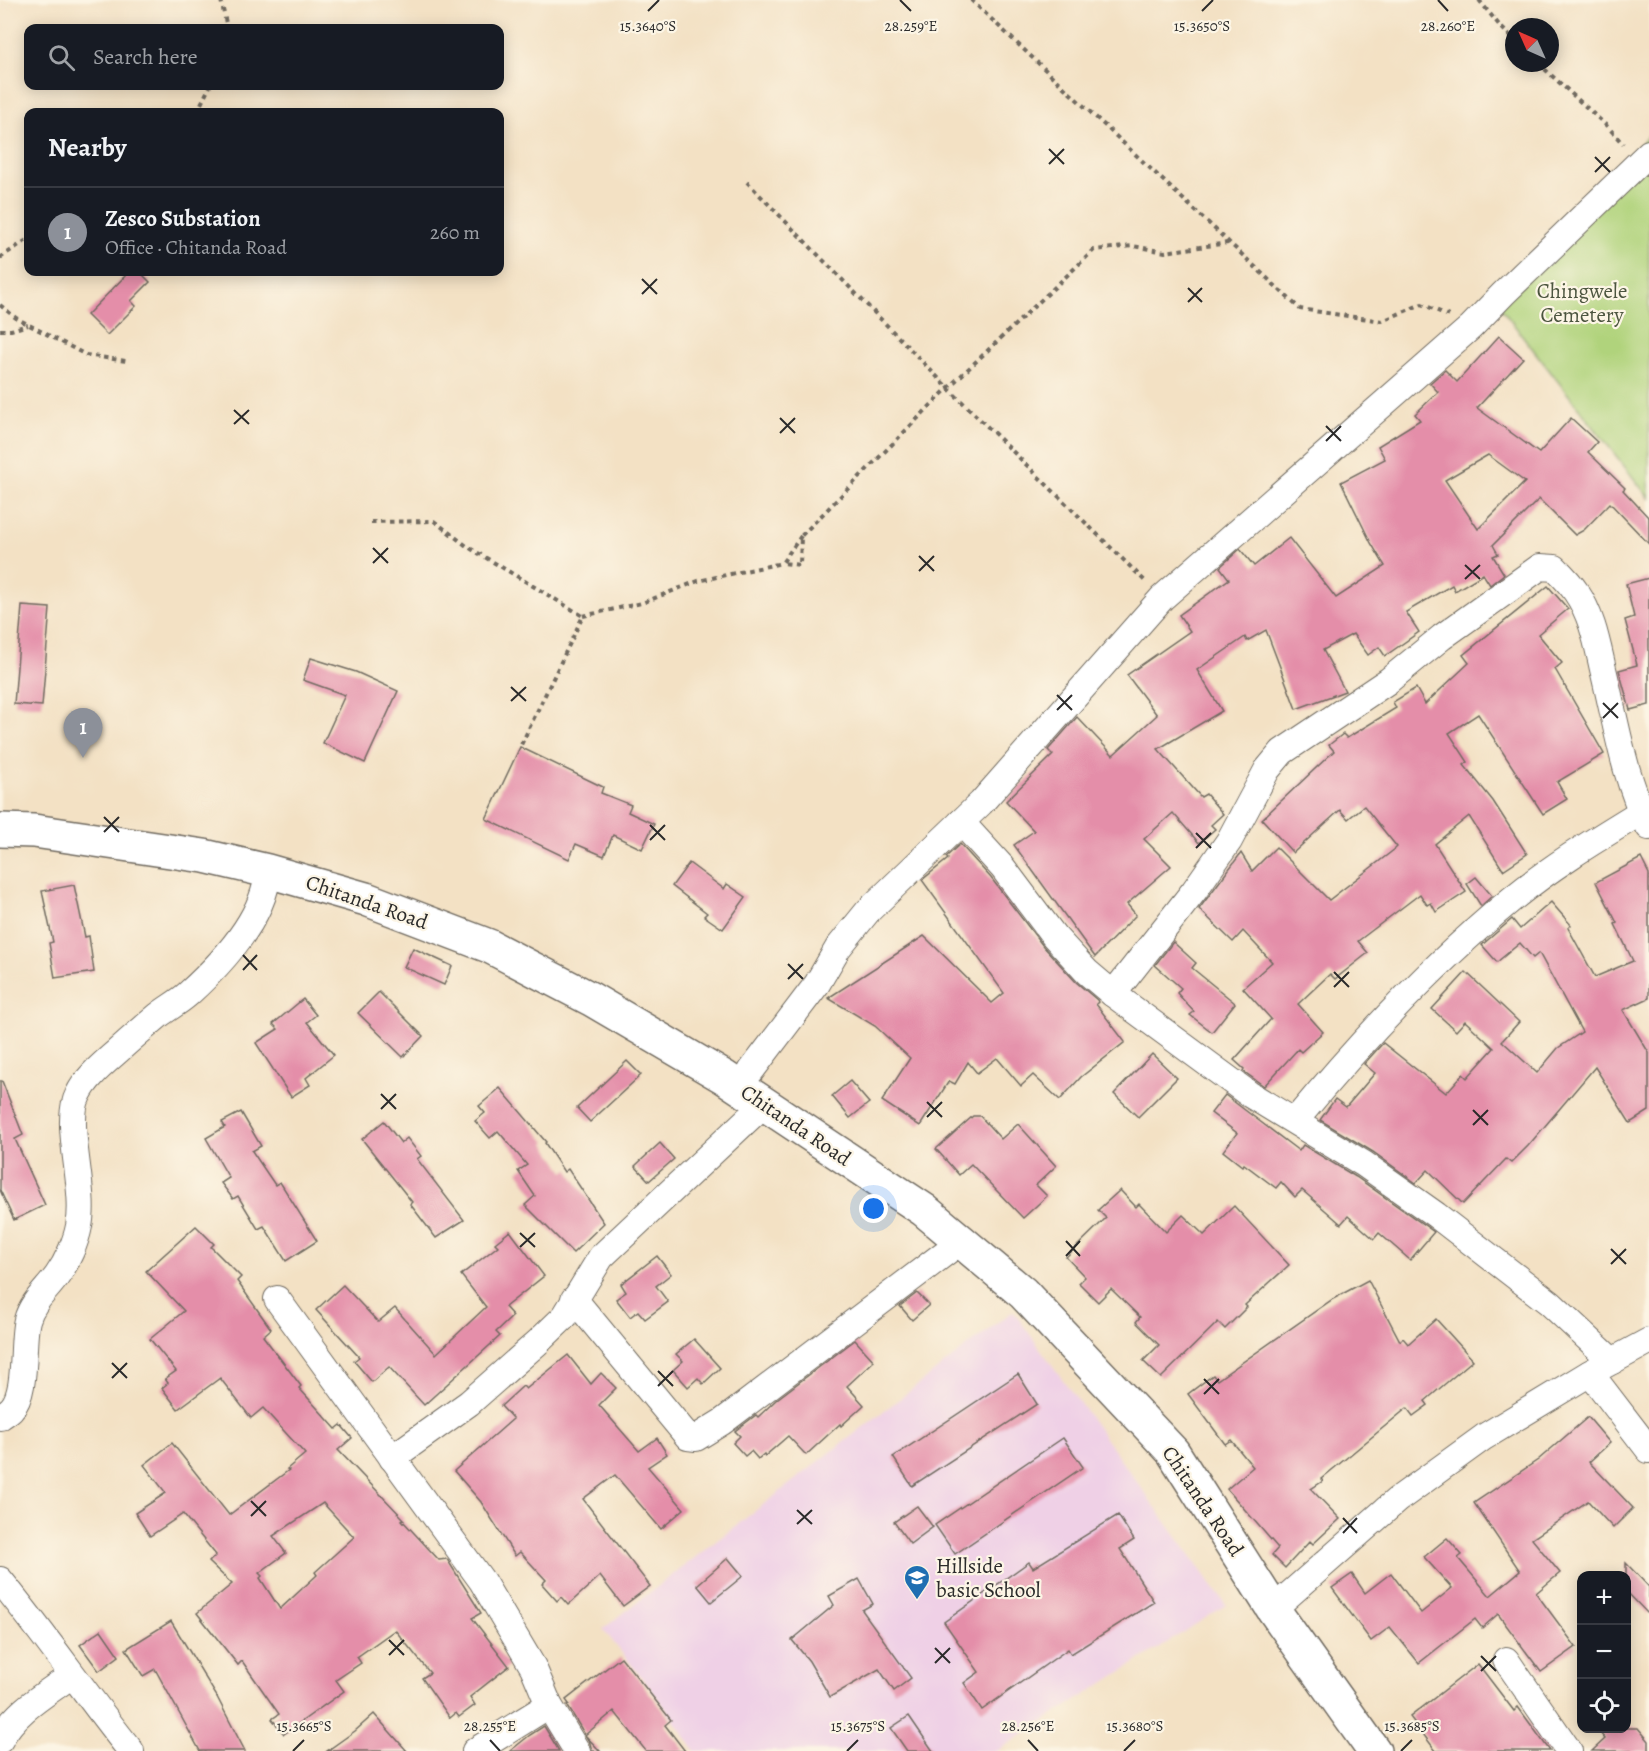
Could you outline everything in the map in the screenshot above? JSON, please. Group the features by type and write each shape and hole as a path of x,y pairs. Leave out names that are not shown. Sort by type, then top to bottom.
{"street":[{"path":"751,1071 817,984 838,948 868,910 981,802 1162,598 1471,327 1644,158"},
{"path":"1113,994 1194,891 1229,841 1267,770 1282,752 1388,681 1442,637 1540,567 1555,568 1576,592 1592,623 1628,775 1645,820 1575,854 1513,899 1381,1022 1342,1064 1295,1121"},
{"path":"961,822 1003,868 1054,936 1087,972 1113,994 1249,1094 1364,1164 1436,1215 1550,1303 1612,1361"},
{"name":"Chitanda Road","path":"0,830 34,831 204,856 268,871 366,899 489,946 591,999 724,1077 924,1210 1023,1293 1173,1452 1273,1609 1374,1751"},
{"path":"0,1417 12,1408 18,1398 24,1364 26,1321 31,1308 58,1275 70,1252 79,1226 80,1185 73,1129 77,1096 104,1064 160,1014 188,994 233,946 256,914 267,886 268,871"},
{"path":"392,1458 469,1402 558,1322 601,1257 764,1104"},
{"path":"574,1299 687,1437 696,1438 722,1422 822,1348 961,1241"},
{"path":"278,1299 482,1581 533,1667 549,1705 577,1751"},
{"path":"1273,1609 1396,1500 1484,1437 1590,1373 1649,1341"},
{"path":"1590,1373 1649,1450"},
{"path":"0,1580 131,1751"},
{"path":"1506,1660 1569,1751"},
{"path":"5,1724 72,1675"},
{"path":"475,1751 549,1705"}],"path":[{"path":"221,0 226,24"},
{"path":"971,0 1300,309 1382,321 1422,304 1471,327"},
{"path":"1479,0 1505,32"},
{"path":"1548,72 1644,158"},
{"path":"199,108 208,90"},
{"path":"747,182 948,388 1162,598"},
{"path":"0,258 24,241"},
{"path":"782,563 801,536 948,388 1095,250 1133,246 1165,252 1228,243"},
{"path":"0,305 28,325 86,355 126,362"},
{"path":"0,330 11,330 28,325"},
{"path":"371,522 434,521 468,547 583,616 642,603 698,581 782,563 800,565 801,536"},
{"path":"520,747 583,616"}],"shaded area":[{"path":"1013,1311 1226,1605 997,1751 695,1751 661,1702 603,1629"}],"green space":[{"name":"Chingwele Cemetery","path":"1649,135 1649,498 1493,298"}],"building":[{"path":"125,276 144,276 150,282 131,301 136,306 107,335 87,315"},
{"path":"1499,336 1523,358 1477,408 1539,453 1571,418 1597,442 1588,452 1625,488 1623,490 1649,518 1649,544 1610,503 1584,530 1575,535 1539,499 1493,545 1498,554 1493,556 1504,574 1490,585 1483,574 1455,591 1452,585 1406,612 1419,632 1385,656 1379,647 1368,655 1353,634 1323,650 1345,691 1296,709 1266,630 1247,641 1245,637 1197,670 1222,711 1158,749 1201,797 1206,794 1223,814 1211,825 1215,829 1199,843 1173,813 1144,839 1171,866 1127,904 1136,915 1095,957 1014,845 1034,831 1006,801 1053,755 1048,750 1077,717 1113,755 1157,715 1127,675 1190,631 1179,615 1229,579 1220,567 1240,549 1254,566 1289,538 1336,598 1385,566 1341,482 1385,459 1378,446 1420,420 1415,414 1438,392 1430,383 1445,370 1457,382","holes":["1488,455 1525,482 1478,529 1445,480"]},
{"path":"1649,578 1649,705 1630,710 1619,670 1637,665 1625,620 1634,617 1626,584"},
{"path":"1548,586 1568,609 1538,634 1562,663 1555,669 1604,754 1557,782 1567,799 1543,814 1478,714 1449,733 1468,762 1464,765 1493,801 1527,854 1503,870 1469,816 1435,844 1466,892 1436,912 1431,903 1427,905 1420,894 1358,941 1368,953 1335,979 1330,974 1298,1004 1323,1032 1301,1052 1298,1049 1264,1086 1243,1071 1244,1069 1234,1060 1271,1019 1243,988 1272,962 1243,931 1233,942 1199,909 1241,853 1252,871 1276,847 1329,900 1395,849 1397,847 1364,806 1348,819 1340,810 1293,853 1262,819 1334,751 1329,745 1343,734 1347,738 1396,708 1393,702 1416,688 1425,704 1469,663 1463,655"},
{"path":"22,606 50,608 42,706 14,704"},
{"path":"311,658 356,672 398,691 365,763 323,743 345,695 303,680"},
{"path":"520,747 603,787 601,793 631,805 628,812 654,824 642,849 613,835 604,856 576,844 569,859 486,819"},
{"path":"960,844 991,878 1043,946 1076,982 1097,1000 1096,1004 1125,1042 1081,1077 1060,1100 1033,1075 1021,1086 997,1058 977,1073 968,1062 955,1084 949,1081 920,1126 882,1101 910,1058 875,1026 828,998 924,936 992,1003 1004,993 922,880 948,859 946,857"},
{"path":"1641,858 1649,874 1649,998 1623,1010 1649,1053 1649,1111 1630,1123 1595,1067 1528,1146 1511,1163 1506,1159 1463,1204 1428,1170 1416,1183 1373,1152 1320,1120 1335,1099 1346,1107 1375,1073 1364,1064 1383,1043 1446,1093 1463,1074 1467,1078 1494,1048 1465,1021 1456,1031 1432,1009 1466,972 1519,1022 1502,1041 1537,1073 1558,1048 1582,1032 1539,953 1533,958 1520,943 1497,962 1482,945 1512,919 1520,929 1551,902 1571,925 1568,928 1595,977 1633,961 1596,882"},
{"path":"689,863 724,889 727,884 746,897 723,929 704,916 707,913 672,886"},
{"path":"1476,877 1492,896 1481,906 1467,884"},
{"path":"74,885 85,937 89,936 94,972 55,978 49,943 53,942 42,891"},
{"path":"1173,942 1196,963 1192,968 1235,1003 1212,1032 1190,1015 1194,1012 1177,993 1181,988 1155,965"},
{"path":"413,948 452,966 444,985 404,967"},
{"path":"379,992 423,1036 403,1057 358,1013"},
{"path":"303,999 316,1015 307,1022 334,1055 306,1078 310,1085 291,1097 256,1043 278,1029 273,1024"},
{"path":"1152,1054 1177,1078 1138,1117 1114,1094"},
{"path":"627,1061 641,1075 590,1122 577,1108"},
{"path":"0,1081 2,1081 23,1135 15,1139 45,1205 14,1220 0,1190"},
{"path":"850,1081 869,1103 850,1118 832,1096"},
{"path":"500,1088 546,1142 564,1172 568,1169 604,1223 573,1253 525,1205 535,1196 518,1171 527,1165 498,1131 490,1138 475,1121 485,1113 479,1106"},
{"path":"1225,1095 1299,1151 1303,1145 1356,1177 1434,1232 1410,1260 1379,1233 1374,1239 1348,1216 1341,1224 1302,1190 1295,1197 1281,1182 1276,1188 1244,1164 1242,1166 1223,1151 1237,1133 1211,1113"},
{"path":"241,1112 261,1146 252,1151 275,1185 280,1182 317,1241 286,1261 264,1226 258,1229 238,1196 233,1199 221,1183 229,1178 206,1138 225,1127 222,1122"},
{"path":"973,1116 980,1116 1001,1139 1018,1124 1056,1166 1036,1185 1047,1196 1023,1218 971,1164 959,1175 936,1149"},
{"path":"384,1121 401,1143 407,1138 421,1156 417,1159 464,1220 436,1238 410,1204 412,1202 362,1139"},
{"path":"660,1143 674,1159 649,1181 635,1166"},
{"path":"1120,1190 1136,1207 1139,1204 1166,1232 1183,1215 1204,1235 1234,1206 1289,1265 1245,1305 1247,1307 1225,1329 1218,1322 1161,1378 1143,1361 1159,1345 1136,1322 1140,1317 1111,1289 1098,1302 1079,1283 1085,1277 1066,1257 1106,1218 1098,1210"},
{"path":"196,1226 214,1244 211,1247 241,1277 237,1281 271,1329 263,1336 301,1386 299,1388 336,1429 341,1425 352,1438 338,1450 404,1519 402,1520 439,1560 447,1559 481,1613 472,1618 509,1666 470,1697 475,1705 459,1717 456,1713 450,1718 422,1678 430,1673 395,1630 357,1657 361,1663 336,1680 344,1691 284,1734 272,1719 279,1714 242,1661 238,1665 197,1613 232,1584 209,1562 216,1555 183,1514 150,1536 135,1513 166,1493 144,1465 172,1443 229,1515 289,1470 287,1469 305,1454 263,1408 251,1418 220,1378 178,1409 162,1388 168,1383 165,1379 176,1371 150,1339 184,1311 146,1271","holes":["323,1503 354,1537 315,1572 317,1575 280,1609 259,1573 286,1553 273,1536"]},
{"path":"510,1231 544,1276 505,1307 513,1316 496,1332 500,1336 424,1405 389,1367 372,1382 354,1361 359,1357 316,1310 343,1285 378,1322 395,1308 436,1354 486,1307 461,1275 498,1246 495,1243"},
{"path":"657,1256 671,1274 656,1286 668,1302 645,1319 638,1311 630,1317 616,1299 626,1292 621,1284"},
{"path":"1368,1280 1400,1341 1403,1338 1408,1344 1436,1319 1473,1360 1425,1401 1428,1405 1413,1416 1407,1408 1311,1489 1340,1519 1313,1544 1310,1541 1285,1568 1272,1555 1278,1548 1227,1489 1253,1467 1231,1440 1225,1444 1188,1394 1213,1375 1217,1380 1333,1299"},
{"path":"917,1293 929,1305 912,1320 900,1306"},
{"path":"694,1339 720,1368 703,1384 698,1378 688,1387 673,1370 683,1361 676,1354"},
{"path":"855,1340 874,1361 847,1386 864,1405 806,1455 788,1436 765,1456 764,1454 758,1459 751,1451 745,1456 733,1443 740,1436 735,1431 756,1415 758,1417 777,1399"},
{"path":"568,1355 591,1384 601,1373 616,1388 599,1405 639,1451 657,1438 667,1454 648,1467 684,1509 661,1529 615,1475 583,1499 650,1586 623,1606 600,1576 568,1605 561,1597 557,1601 542,1584 546,1580 520,1552 515,1556 481,1502 454,1471 513,1419 501,1406 523,1386 526,1389"},
{"path":"1018,1374 1037,1404 912,1486 893,1457"},
{"path":"1588,1417 1610,1443 1589,1462 1633,1508 1613,1528 1588,1501 1532,1539 1560,1573 1536,1593 1576,1647 1541,1672 1498,1614 1482,1628 1475,1619 1419,1663 1390,1627 1371,1641 1332,1588 1352,1574 1365,1593 1391,1573 1421,1613 1452,1588 1424,1557 1447,1538 1462,1555 1458,1558 1490,1596 1520,1571 1474,1503 1538,1460"},
{"path":"1063,1438 1083,1467 955,1554 935,1525"},
{"path":"917,1506 933,1527 910,1544 894,1522"},
{"path":"1118,1515 1134,1540 1120,1549 1154,1602 1071,1654 1068,1649 982,1710 964,1683 979,1672 944,1622 1029,1562 1033,1568"},
{"path":"728,1558 743,1576 711,1602 697,1585"},
{"path":"1626,1563 1649,1587 1649,1615 1631,1596 1631,1571 1626,1571"},
{"path":"859,1579 873,1604 862,1610 911,1678 894,1691 879,1669 830,1697 809,1661 792,1640 834,1605 829,1596"},
{"path":"171,1621 216,1695 245,1751 200,1751 155,1669 143,1676 126,1649"},
{"path":"101,1630 119,1656 99,1671 80,1645"},
{"path":"621,1657 671,1720 665,1725 685,1751 646,1751 614,1711 585,1735 566,1700"},
{"path":"1478,1664 1514,1711 1518,1707 1550,1751 1436,1751 1410,1717"},
{"path":"374,1714 407,1751 327,1751 355,1731"},
{"path":"909,1716 933,1751 907,1751 891,1728"},
{"path":"544,1726 559,1751 510,1751 530,1735"},
{"path":"1631,1728 1638,1728 1649,1741 1649,1751 1592,1751 1605,1739 1600,1733 1631,1733"},
{"path":"585,1735 600,1751 592,1751"}],"place":[{"name":"Zesco Substation","path":"83,758"},
{"name":"Hillside basic School","path":"917,1601"}]}
